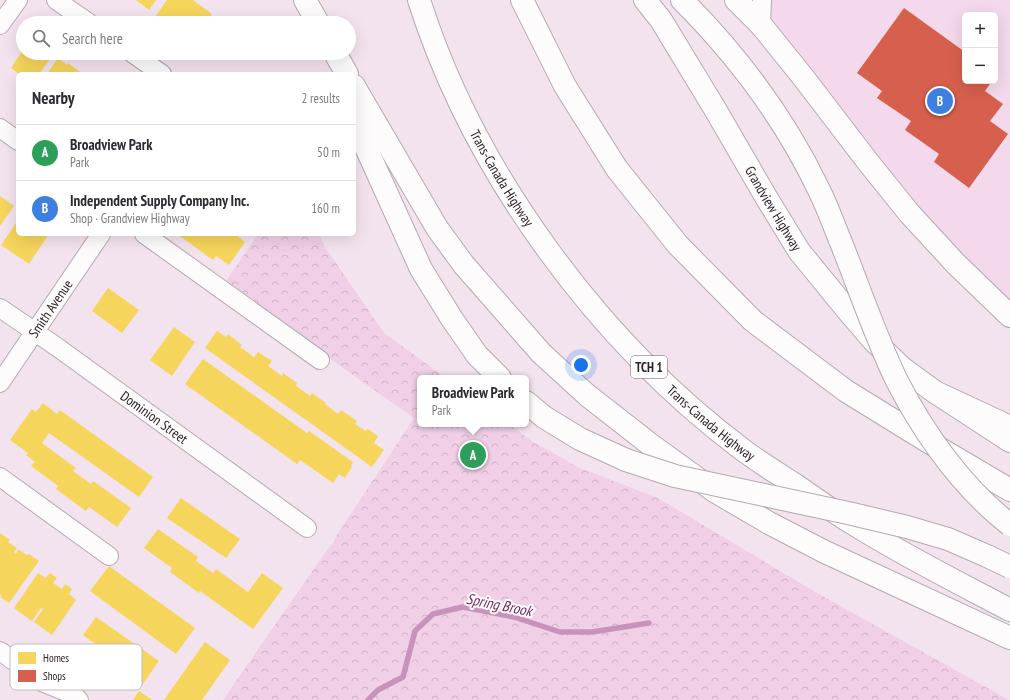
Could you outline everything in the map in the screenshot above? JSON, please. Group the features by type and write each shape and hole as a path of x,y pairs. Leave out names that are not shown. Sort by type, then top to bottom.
{"main road":[{"name":"Trans-Canada Highway","path":"419,0 428,28 464,112 502,182 553,258 613,331 677,395 743,450 852,523 930,568 1010,610"},
{"path":"522,0 565,86 617,169 678,245 748,316 846,391 1010,490"},
{"name":"Grandview Highway","path":"645,0 661,20 715,108 799,252 873,340 902,368 935,392"},
{"path":"682,0 734,57 763,96 794,143 819,189 874,328 897,380 920,423 970,489 1010,525"},
{"path":"736,0 761,25 909,213 956,264 1010,316"},
{"path":"331,60 335,72"},
{"path":"339,60 346,72"},
{"path":"356,89 437,228 464,265 541,352 587,394 651,445 716,492 769,523 822,551 1010,638"},
{"path":"356,125 421,269 452,319 477,355 497,375"},
{"path":"935,392 1010,427"},
{"path":"935,392 1010,442"},
{"path":"529,404 544,417 580,439 626,460 675,476 848,512 907,527 948,539 1010,567"}],"street":[{"path":"0,25 18,0"},
{"path":"56,0 79,16"},
{"path":"761,25 762,0"},
{"path":"142,60 159,72"},
{"path":"0,128 16,140"},
{"name":"Smith Avenue","path":"0,384 100,236"},
{"path":"147,236 320,360"},
{"name":"Dominion Street","path":"0,308 36,332 307,528"},
{"path":"0,477 109,556"},
{"path":"0,651 10,658"},
{"path":"61,690 76,697"}],"shaded area":[{"path":"772,0 1010,0 1010,304 923,216 771,23 769,7"}],"green space":[{"path":"257,236 320,236 325,247 384,333 442,375 417,375 417,427 513,427 533,442 580,468 658,498 817,593 1009,700 223,700 333,543 414,418 224,284"}],"building: Homes":[{"path":"136,0 156,0 149,10"},
{"path":"167,0 193,0 212,14 210,16 156,16"},
{"path":"16,60 49,60 40,72 16,72 11,68"},
{"path":"57,60 61,60 67,65 68,63 80,72 48,72"},
{"path":"0,196 14,206 0,226"},
{"path":"16,223 16,236 48,236 29,264 1,245"},
{"path":"180,236 238,236 245,242 229,265 216,256 213,260"},
{"path":"108,288 139,310 122,333 92,311"},
{"path":"174,327 195,342 172,376 150,360"},
{"path":"217,331 226,337 228,334 242,345 240,347 254,357 258,352 272,361 268,366 282,376 283,373 297,383 296,386 310,396 312,393 338,414 341,410 357,421 355,424 366,431 368,429 378,436 374,443 384,450 372,467 205,348"},
{"path":"203,359 307,433 309,431 353,462 352,467 345,478 339,474 333,483 300,460 297,464 185,384"},
{"path":"43,403 57,414 60,410 153,477 139,497 49,433 42,443 76,468 73,471 91,484 93,481 131,508 117,527 89,507 86,511 56,489 58,486 31,466 35,462 26,455 28,453 10,440 32,409 36,412"},
{"path":"181,498 240,539 226,558 167,518"},
{"path":"158,529 198,557 196,561 213,573 216,569 248,592 262,573 283,588 253,629 200,591 199,593 170,572 172,568 144,548"},
{"path":"0,533 10,540 8,542 17,548 14,552 16,554 18,549 39,561 9,603 0,597 2,595 0,594"},
{"path":"109,566 195,628 176,654 90,591"},
{"path":"38,573 46,578 50,573 57,578 53,583 62,589 65,584 72,589 69,594 76,600 52,635 34,622 43,609 41,608 32,621 14,608"},
{"path":"96,617 135,644 95,644 83,635"},
{"path":"205,642 230,660 202,700 164,700"},
{"path":"142,649 159,661 142,685"},
{"path":"139,691 152,700 133,700"}],"building: Shops":[{"path":"904,8 962,50 962,84 990,84 985,91 1003,104 990,121 1008,134 969,188 934,162 939,154 905,130 911,121 877,98 882,91 857,73"}],"waterway":[{"name":"Spring Brook","path":"368,700 378,690 403,677 415,631 433,614 463,607 514,617 560,632 592,632 649,623"}],"place":[{"name":"Independent Supply Company Inc.","path":"940,101"},
{"name":"Broadview Park","path":"473,455"}]}
